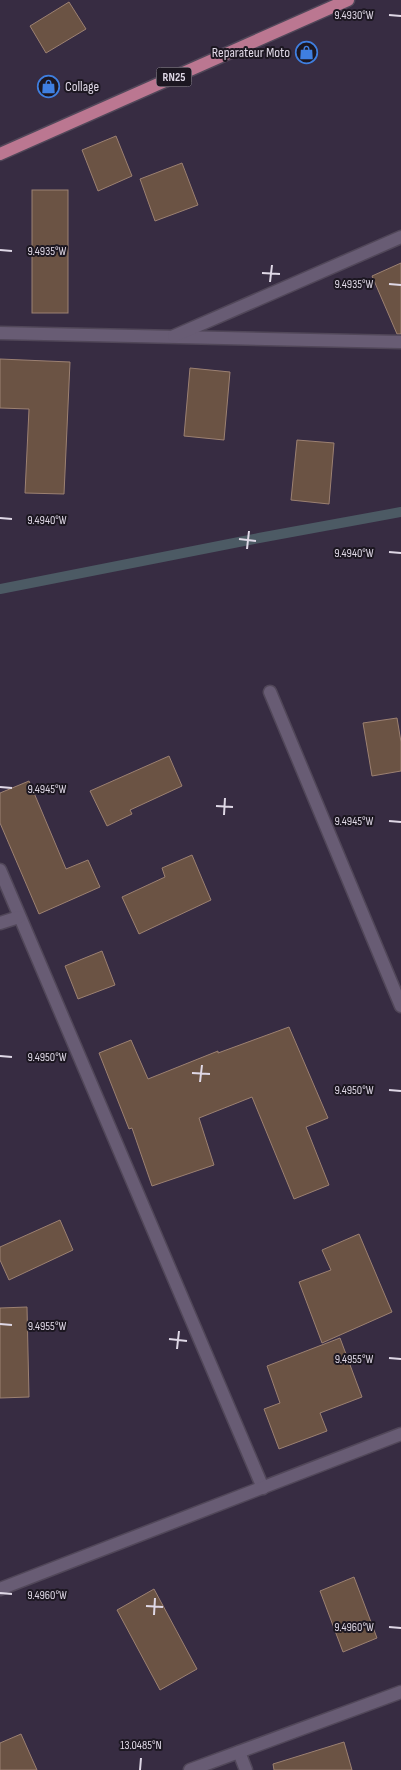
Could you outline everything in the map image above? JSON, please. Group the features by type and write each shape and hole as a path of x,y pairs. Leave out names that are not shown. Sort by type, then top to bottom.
{"main road":[{"name":"RN25","path":"0,154 348,0"}],"street":[{"path":"171,337 401,237"},
{"path":"0,333 401,342"},
{"path":"270,692 401,1006"},
{"path":"0,870 263,1488"},
{"path":"0,923 19,917"},
{"path":"0,1589 401,1434"},
{"path":"190,1770 401,1692"},
{"path":"239,1752 246,1770"}],"building":[{"path":"69,2 86,29 46,53 30,26"},
{"path":"116,136 132,176 98,191 82,150"},
{"path":"182,163 198,205 155,221 140,179"},
{"path":"32,190 68,190 68,313 32,313"},
{"path":"401,263 401,334 397,334 372,276"},
{"path":"0,359 70,362 64,494 25,493 29,409 0,408"},
{"path":"190,368 230,372 224,440 184,436"},
{"path":"297,440 334,443 329,504 291,500"},
{"path":"397,718 401,742 401,771 372,776 363,723"},
{"path":"169,756 182,786 130,810 132,814 107,826 90,791"},
{"path":"29,781 66,869 88,860 100,887 39,914 0,823 0,793"},
{"path":"192,855 211,900 139,934 122,897 165,877 162,868"},
{"path":"102,951 115,985 78,999 65,966"},
{"path":"289,1027 328,1118 306,1127 329,1185 294,1199 252,1097 199,1118 214,1165 152,1186 132,1128 129,1129 99,1053 131,1040 148,1079 218,1051 218,1053"},
{"path":"60,1220 73,1250 9,1280 0,1260 0,1247"},
{"path":"359,1234 392,1312 322,1343 299,1282 331,1270 322,1250"},
{"path":"27,1307 29,1397 0,1398 0,1308"},
{"path":"340,1338 362,1397 320,1413 327,1431 279,1449 264,1409 280,1403 267,1366"},
{"path":"354,1577 377,1638 343,1652 320,1591"},
{"path":"154,1589 197,1669 160,1690 117,1610"},
{"path":"21,1734 37,1770 0,1770 0,1743"},
{"path":"344,1742 352,1770 274,1770 273,1764"}],"waterway":[{"path":"0,589 401,512"}],"place":[{"name":"Reparateur Moto","path":"306,52"},
{"name":"Collage","path":"49,86"}]}
